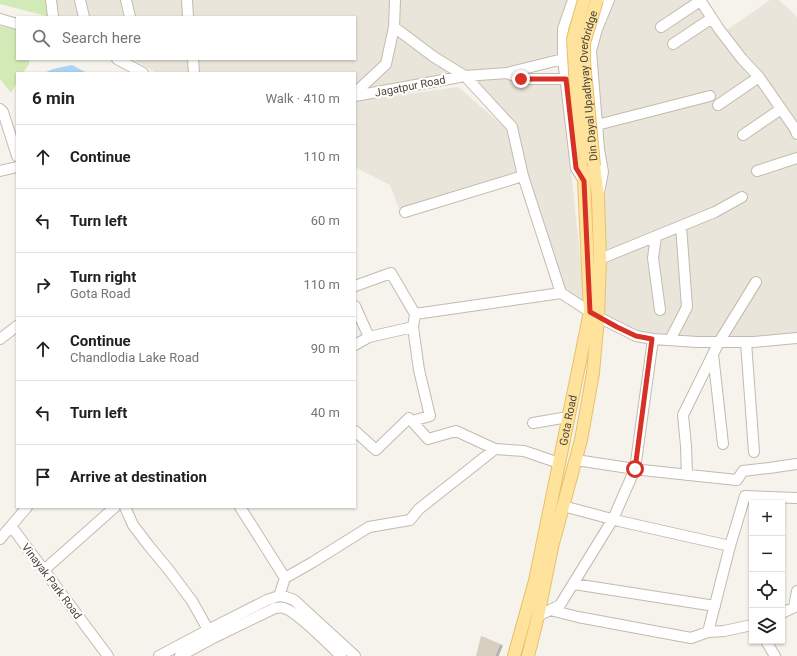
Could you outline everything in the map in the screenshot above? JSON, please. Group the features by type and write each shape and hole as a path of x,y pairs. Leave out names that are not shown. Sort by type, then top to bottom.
{"main road":[{"name":"Din Dayal Upadhyay Overbridge","path":"584,0 573,39 577,105 584,159 584,181"},
{"name":"Din Dayal Upadhyay Overbridge","path":"597,0 584,43 584,62 598,196"},
{"name":"Gota Road","path":"528,656 552,547 581,440 593,374 594,314 584,181"},
{"name":"Gota Road","path":"514,656 535,581 568,417 594,314 600,259 598,196"}],"street":[{"path":"51,0 53,16"},
{"path":"80,0 84,16"},
{"path":"126,0 130,16"},
{"path":"187,0 188,16"},
{"path":"356,94 386,64 394,28 395,0"},
{"path":"573,0 562,29 563,59 576,168 584,181"},
{"path":"598,196 603,172 599,149 591,50 597,28 609,0"},
{"path":"661,27 700,0 742,59 759,77 781,110 796,129"},
{"path":"673,44 712,18"},
{"path":"0,19 16,24"},
{"path":"394,28 434,57 465,76 512,127 523,176 561,293 594,314 636,336 652,339 697,342 746,342 797,338"},
{"path":"507,73 563,59 591,50"},
{"path":"120,60 140,72"},
{"path":"136,60 140,72"},
{"path":"192,60 194,72"},
{"path":"507,73 521,79 566,79"},
{"name":"Jagatpur Road","path":"356,95 465,76 507,73"},
{"path":"718,105 759,77"},
{"path":"597,125 710,96"},
{"path":"743,135 781,110"},
{"path":"1,111 16,153"},
{"path":"757,171 797,158"},
{"path":"0,170 16,167"},
{"path":"405,212 523,176"},
{"path":"600,259 715,212 742,197"},
{"path":"670,340 687,307 681,226"},
{"path":"656,236 653,258 660,310"},
{"path":"356,286 391,273 415,314 412,327 419,370 430,416 412,421"},
{"path":"687,475 684,415 719,342 756,282"},
{"path":"415,314 561,293"},
{"path":"356,308 369,337"},
{"path":"0,339 16,327"},
{"path":"356,344 369,337 412,327"},
{"path":"538,616 560,605 574,584 613,519 635,469 652,339"},
{"path":"746,342 754,452"},
{"path":"713,354 723,444"},
{"path":"533,423 568,417"},
{"path":"356,432 376,450 409,418 428,439 456,431 495,449 524,451 559,463"},
{"path":"279,596 286,578 369,527 410,520 419,509 495,449"},
{"path":"576,460 635,469 737,480 742,471 797,464"},
{"path":"708,632 730,546 745,496 781,500 797,498"},
{"path":"563,506 730,546"},
{"path":"0,540 26,508"},
{"path":"44,570 114,508"},
{"path":"126,508 132,524 192,601 210,634"},
{"path":"241,508 286,578"},
{"name":"Vinayak Park Road","path":"11,526 108,656"},
{"path":"574,584 715,606"},
{"path":"785,612 796,606 797,591"},
{"path":"180,656 210,634 267,600 279,596 294,600 356,656"},
{"path":"159,656 275,608 284,608 299,617 341,656"},
{"path":"550,610 578,617 692,638 708,632 724,631 749,626"},
{"path":"768,644 775,656"}],"shaded area":[{"path":"56,0 577,0 566,29 566,53 503,70 356,93 356,72 155,72 134,60 356,60 356,16 58,16"},
{"path":"614,0 696,0 759,83 792,131 797,144 797,333 746,339 678,337 637,332 602,315 605,218 603,195 603,146 596,49 603,25"},
{"path":"770,0 779,0 797,17 797,127 762,76 727,30"},
{"path":"512,78 522,85 562,84 585,304 565,291 514,123 474,80"},
{"path":"458,87 507,129 518,174 400,211 390,185 356,168 356,101"}],"green space":[{"path":"0,0 49,0 50,16 46,16 0,4"},
{"path":"0,26 16,30 16,60 29,60 29,64 24,72 16,72 16,84 11,93 0,79"}],"water":[{"path":"72,65 85,72 46,72"}],"building":[{"path":"481,636 500,644 495,656 476,656"}],"route":[{"path":"521,79 566,79 576,168 584,181 590,312 636,336 652,339 635,469"}]}
